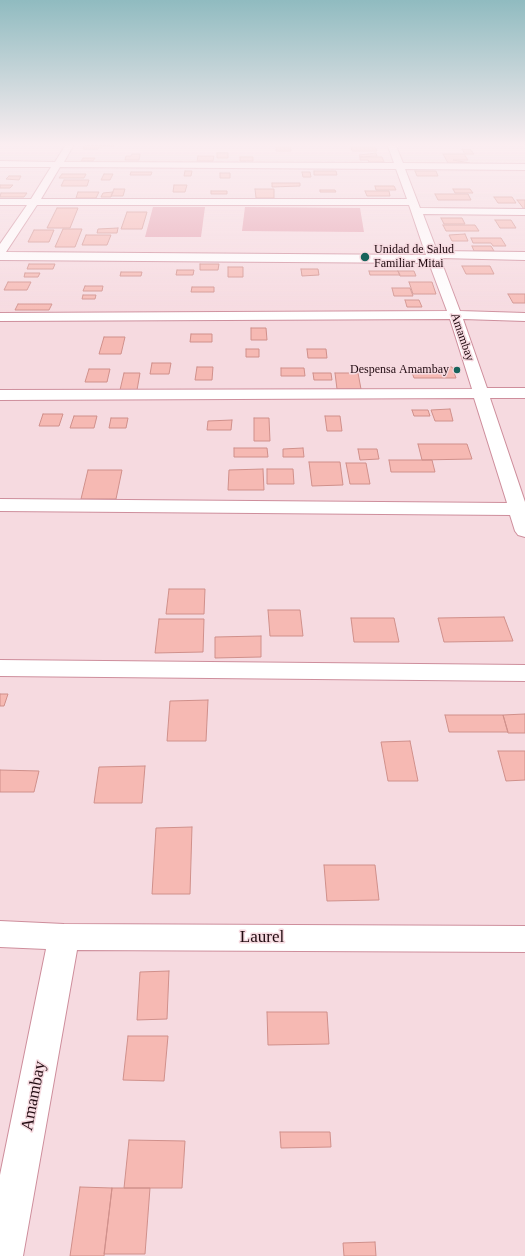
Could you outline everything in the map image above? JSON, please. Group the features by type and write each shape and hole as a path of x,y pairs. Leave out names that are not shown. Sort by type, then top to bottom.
{"street":[{"path":"0,254 32,205"},
{"path":"233,205 414,207 525,212"},
{"name":"Amambay","path":"414,207 455,315 522,509 525,531"},
{"path":"0,254 432,257 525,256"},
{"path":"0,317 455,315 525,317"},
{"path":"0,395 525,393"},
{"path":"0,505 522,509"},
{"path":"0,668 525,673"},
{"name":"Laurel","path":"0,934 64,937 525,939"},
{"name":"Amambay","path":"3,1256 64,937"}],"shaded area":[{"path":"153,207 205,207 201,237 145,237"},
{"path":"245,207 360,208 364,232 242,231"}],"building":[{"path":"521,205 525,205 524,209"},
{"path":"57,208 78,208 70,228 47,228"},
{"path":"127,212 147,212 142,229 121,229"},
{"path":"441,218 462,218 465,224 444,224"},
{"path":"495,220 511,220 516,228 500,228"},
{"path":"443,225 475,225 479,231 446,231"},
{"path":"118,228 117,233 97,233 98,229"},
{"path":"63,229 82,229 75,247 55,247"},
{"path":"34,230 54,230 49,242 28,242"},
{"path":"465,234 468,241 452,241 449,235"},
{"path":"86,235 111,235 107,245 82,245"},
{"path":"471,238 501,238 506,246 493,246 491,243 473,243"},
{"path":"472,246 491,246 494,251 474,251"},
{"path":"29,264 55,264 53,269 27,269"},
{"path":"200,264 219,264 218,270 200,270"},
{"path":"462,266 490,266 494,274 466,274"},
{"path":"228,267 243,267 243,277 228,277"},
{"path":"301,269 318,269 319,275 302,276"},
{"path":"177,270 194,270 193,275 176,275"},
{"path":"369,271 398,271 400,275 370,275"},
{"path":"398,271 414,271 416,276 400,276"},
{"path":"121,272 142,272 141,276 120,276"},
{"path":"25,273 40,273 38,277 24,277"},
{"path":"8,282 31,282 27,290 4,290"},
{"path":"409,282 432,282 436,294 413,294"},
{"path":"85,286 103,286 102,291 83,291"},
{"path":"192,287 214,287 214,292 191,292"},
{"path":"392,288 410,288 413,296 394,296"},
{"path":"508,294 525,294 525,303 513,303"},
{"path":"83,295 96,295 95,299 82,299"},
{"path":"405,300 419,300 422,307 407,307"},
{"path":"18,304 52,304 49,310 15,310"},
{"path":"251,328 266,328 267,340 251,340"},
{"path":"191,334 212,334 212,342 190,342"},
{"path":"104,337 125,337 121,354 99,354"},
{"path":"246,349 259,349 259,357 246,357"},
{"path":"307,349 326,349 327,358 308,358"},
{"path":"152,363 171,363 169,374 150,374"},
{"path":"197,367 213,367 212,380 195,380"},
{"path":"410,367 452,367 456,378 414,378"},
{"path":"281,368 304,368 305,376 281,376"},
{"path":"89,369 110,369 107,382 85,382"},
{"path":"124,373 140,373 137,390 120,390"},
{"path":"313,373 331,373 332,380 314,380"},
{"path":"335,373 358,373 361,389 337,389"},
{"path":"450,409 453,421 435,421 431,410"},
{"path":"412,410 428,410 430,416 414,416"},
{"path":"43,414 63,414 59,426 39,426"},
{"path":"74,416 97,416 94,428 70,428"},
{"path":"325,416 340,416 342,431 327,431"},
{"path":"111,418 128,418 126,428 109,428"},
{"path":"254,418 269,418 270,441 254,441"},
{"path":"232,420 231,430 207,430 208,421"},
{"path":"418,444 467,444 472,459 422,460"},
{"path":"234,448 267,448 268,457 234,457"},
{"path":"303,448 304,457 283,457 283,449"},
{"path":"358,449 377,449 379,459 360,460"},
{"path":"389,460 432,460 435,472 391,472"},
{"path":"309,462 340,462 343,485 312,486"},
{"path":"346,463 366,463 370,484 350,484"},
{"path":"263,469 264,490 228,490 229,470"},
{"path":"267,469 293,469 294,484 267,484"},
{"path":"88,470 122,470 116,499 81,499"},
{"path":"169,589 205,589 204,614 166,614"},
{"path":"268,610 300,610 303,636 270,636"},
{"path":"504,617 513,641 444,642 438,618"},
{"path":"351,618 394,618 399,642 354,642"},
{"path":"159,619 204,619 203,652 155,653"},
{"path":"261,636 261,657 215,658 215,637"},
{"path":"0,694 8,694 4,706 0,706"},
{"path":"208,700 206,741 167,741 170,701"},
{"path":"525,714 525,733 508,733 503,715"},
{"path":"445,715 503,715 508,732 449,732"},
{"path":"410,741 418,781 388,781 381,742"},
{"path":"498,751 525,751 525,780 506,781"},
{"path":"145,766 142,803 94,803 99,767"},
{"path":"0,770 39,771 34,792 0,792"},
{"path":"192,827 190,894 152,894 156,828"},
{"path":"324,865 375,865 379,900 327,901"},
{"path":"169,971 167,1019 137,1020 140,972"},
{"path":"267,1012 327,1012 329,1044 268,1045"},
{"path":"128,1036 168,1036 164,1081 123,1080"},
{"path":"280,1132 330,1132 331,1147 281,1148"},
{"path":"129,1140 185,1141 182,1188 124,1188"},
{"path":"80,1187 112,1188 104,1256 70,1256"},
{"path":"112,1188 150,1188 145,1254 104,1254"},
{"path":"375,1242 376,1256 344,1256 343,1243"}],"place":[{"name":"Unidad de Salud Familiar Mitai","path":"365,257"},
{"name":"Despensa Amambay","path":"457,370"}]}
